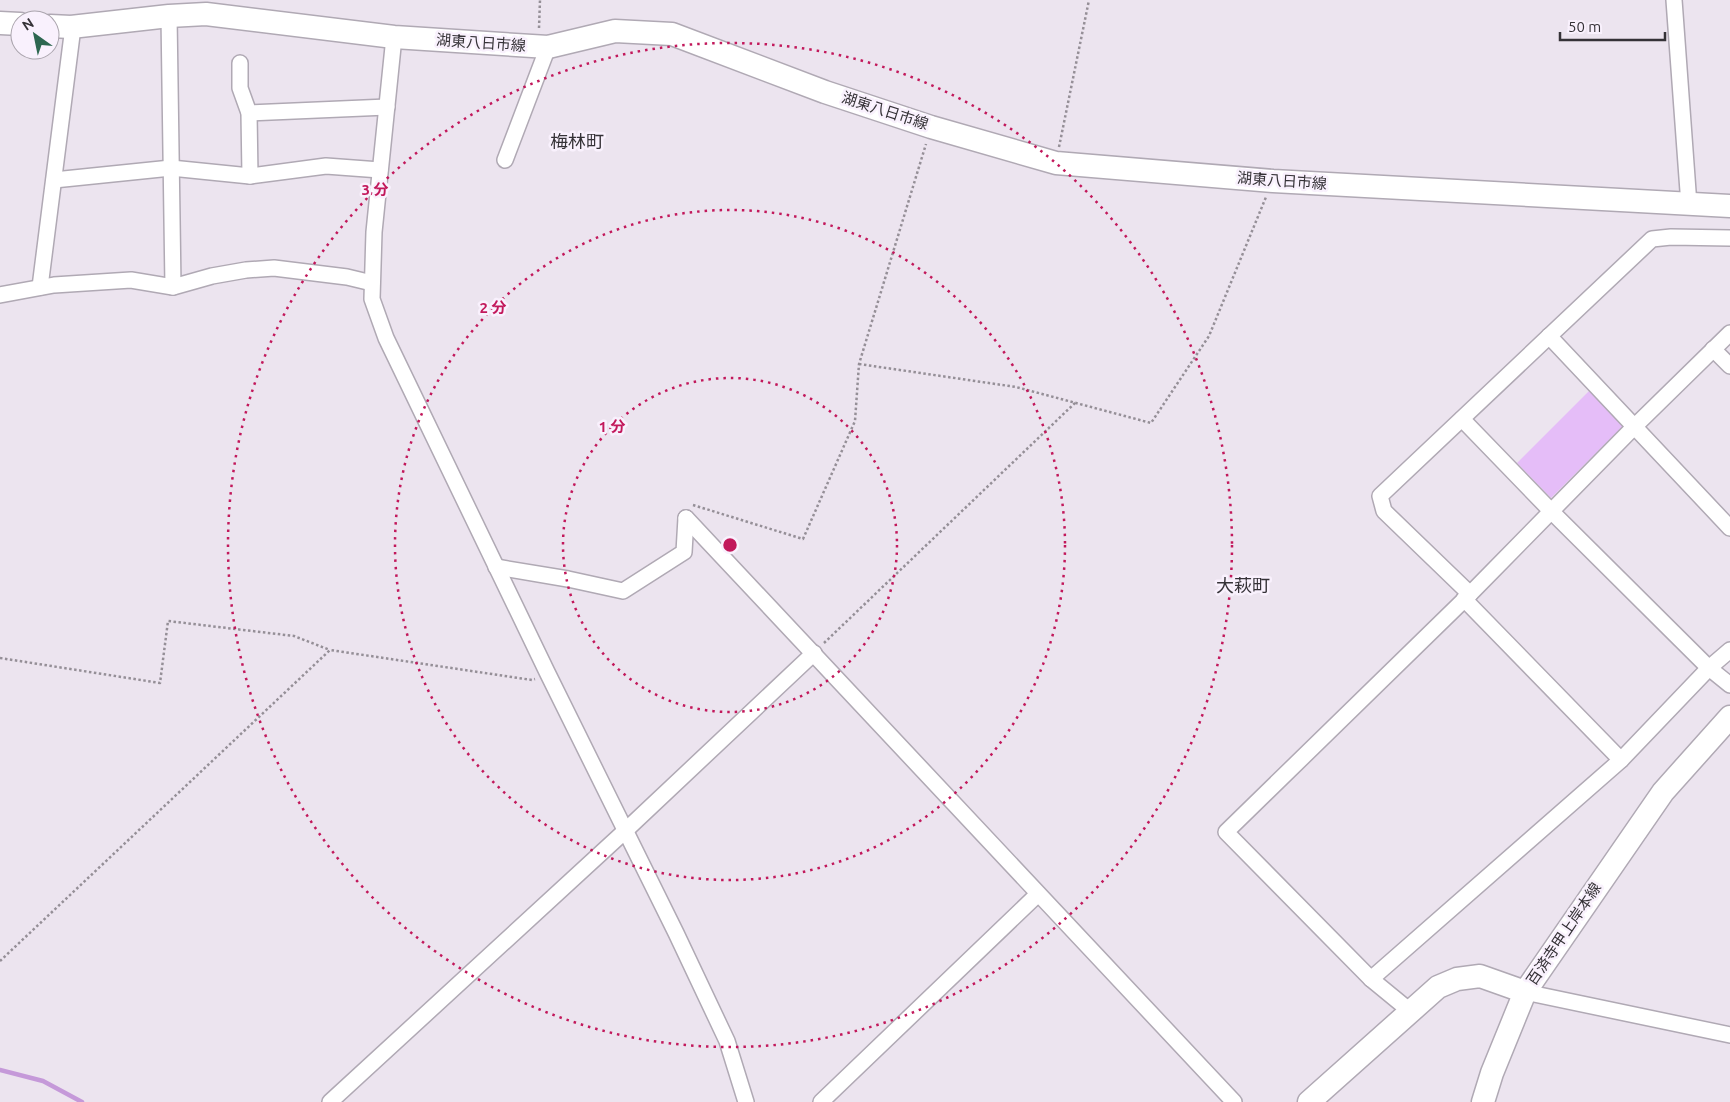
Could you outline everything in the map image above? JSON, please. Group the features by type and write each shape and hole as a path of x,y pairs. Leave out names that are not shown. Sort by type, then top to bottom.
{"main road":[{"name":"湖東八日市線","path":"61,26 206,14 394,37 543,47 615,31 672,34 825,92 931,127 1056,163 1273,181 1730,206"},
{"name":"百済寺甲上岸本線","path":"1309,1102 1438,987 1458,979 1480,976 1525,992 1663,792 1730,717"},
{"path":"1483,1102 1492,1072 1525,992"}],"street":[{"path":"1674,0 1689,205"},
{"path":"169,16 173,286"},
{"path":"40,287 73,27 61,26"},
{"path":"394,37 374,232 372,299 386,338 726,1041 746,1102"},
{"path":"505,160 543,47"},
{"path":"240,63 240,88 249,113 250,176"},
{"path":"249,113 387,107"},
{"path":"54,180 171,168 250,176 326,166 380,170"},
{"path":"1621,760 1384,510 1380,496 1652,239 1671,237 1730,238"},
{"path":"0,295 54,285 131,280 173,286 212,276 246,270 274,268 372,283"},
{"path":"1410,1011 1371,979 1226,832 1467,597 1634,427 1730,333"},
{"path":"1549,336 1730,528"},
{"path":"1714,349 1730,366"},
{"path":"1462,418 1551,511 1709,668 1730,685"},
{"path":"496,567 568,579 623,591 684,552 686,518"},
{"path":"686,518 1234,1102"},
{"path":"1371,979 1621,760 1709,668 1730,650"},
{"path":"330,1102 814,653"},
{"path":"821,1102 1038,894"},
{"path":"1525,992 1730,1035"}],"path":[{"path":"540,0 543,47"},
{"path":"1056,163 1089,0"},
{"path":"686,518 692,504 803,539 855,421 859,364 931,127"},
{"path":"859,364 1016,387 1151,423 1209,336 1273,181"},
{"path":"814,653 1076,402"},
{"path":"0,658 160,683 168,621 294,636 330,650 532,680 547,672"},
{"path":"0,961 330,650"}],"shaded area":[{"path":"1590,390 1624,425 1551,498 1517,463"}],"waterway":[{"path":"0,1070 43,1081 82,1102"}],"district":[{"name":"梅林町","path":"577,142"},
{"name":"大萩町","path":"1243,586"}]}
